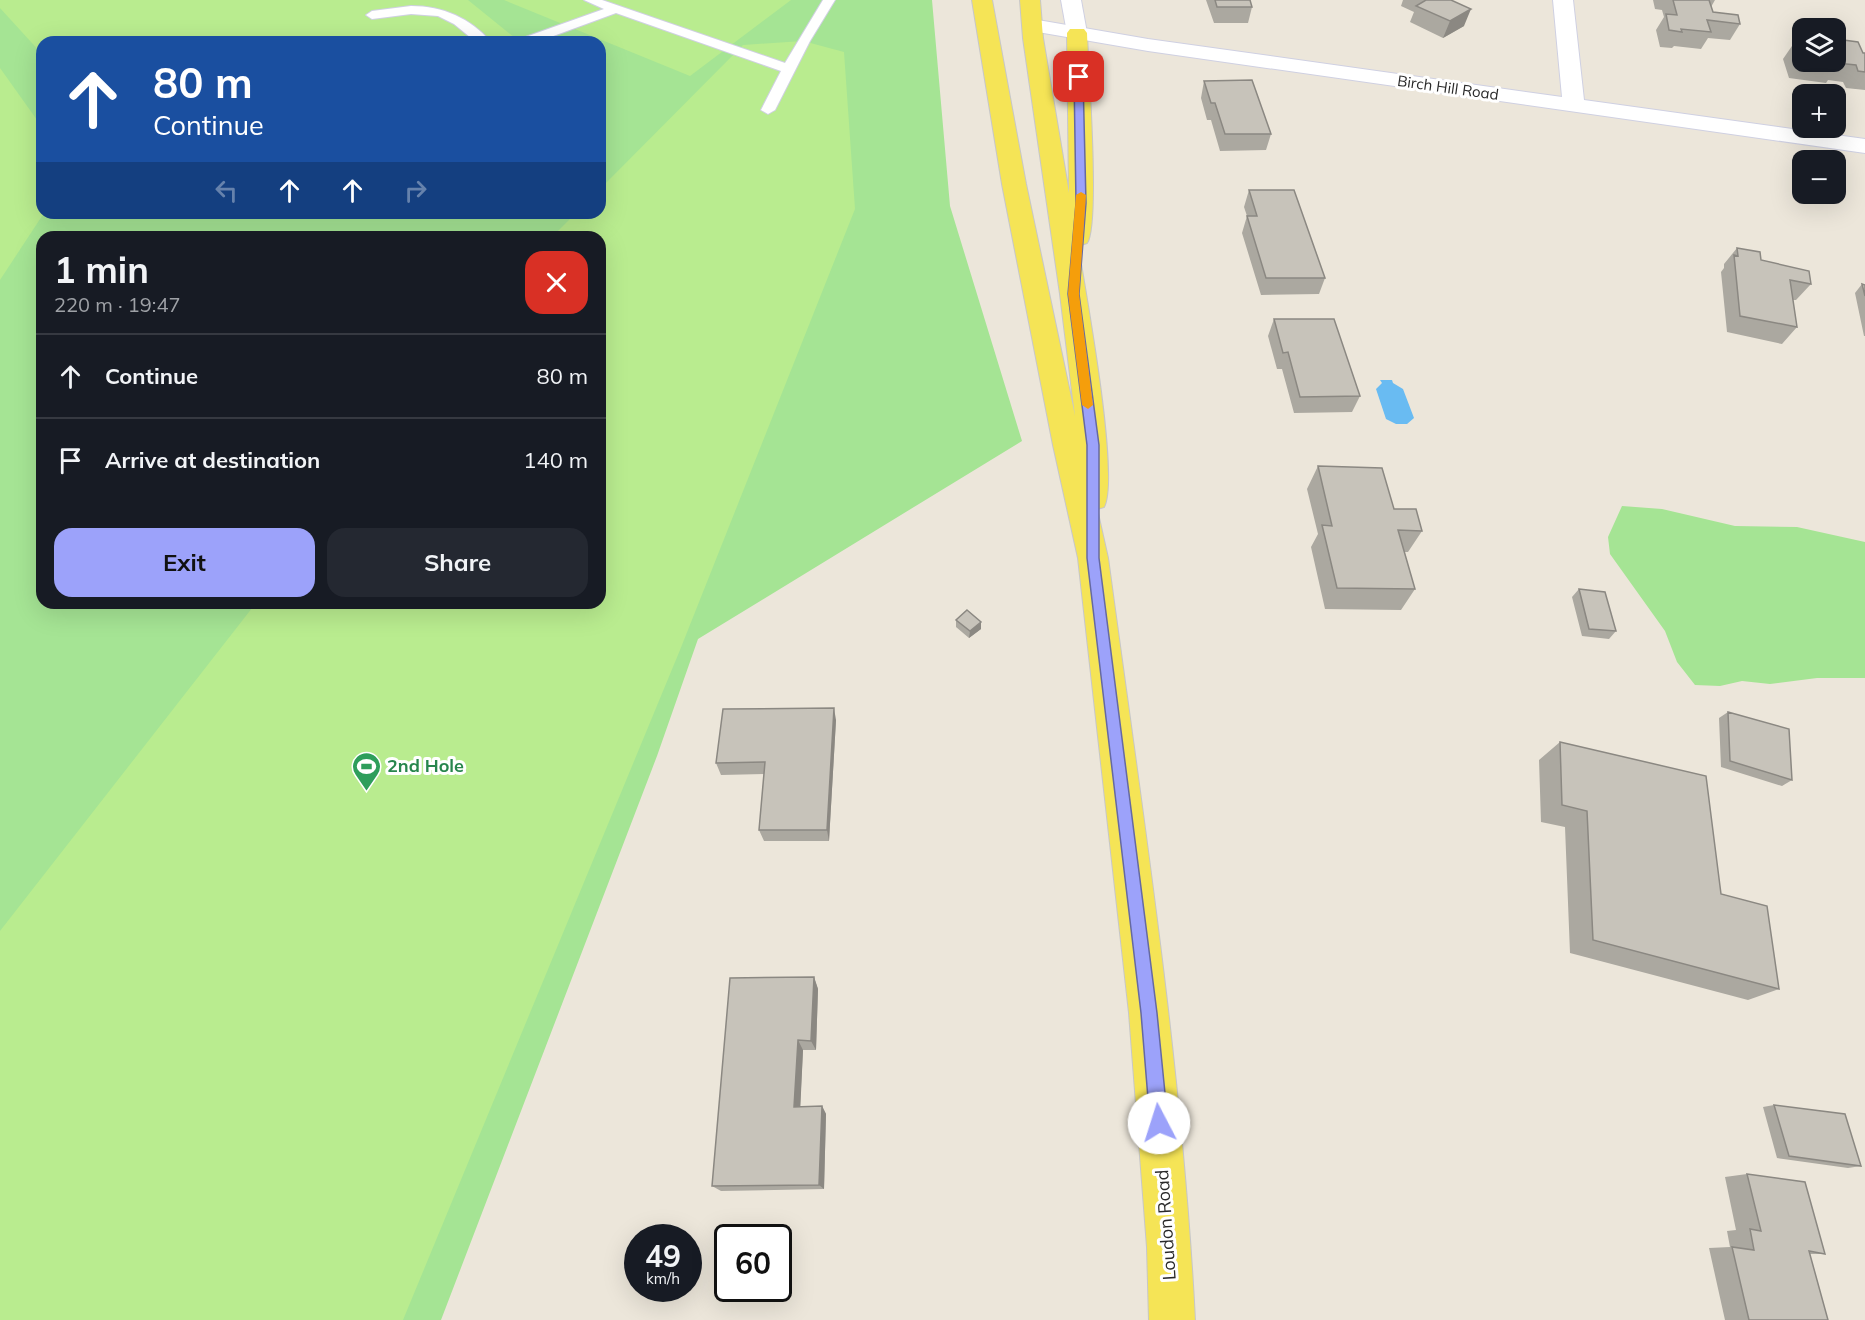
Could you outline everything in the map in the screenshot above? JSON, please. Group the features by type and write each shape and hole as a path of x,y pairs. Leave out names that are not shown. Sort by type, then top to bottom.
{"main road":[{"path":"1010,9 1073,294 1093,445 1093,558"},
{"path":"1010,9 1014,184 1067,445 1093,558"},
{"path":"1073,294 1081,203 1077,33"},
{"name":"Loudon Road","path":"1093,558 1149,1013 1167,1224 1172,1320"}],"street":[{"path":"1071,0 1077,33"},
{"path":"1563,0 1574,106"},
{"name":"Birch Hill Road","path":"1010,9 1077,33 1865,146"}],"lane":[{"path":"590,0 789,69"},
{"path":"768,110 829,0"},
{"path":"542,36 616,9"},
{"path":"372,15 411,10 437,12 452,17 476,36"}],"green space":[{"name":"2nd Hole","path":"0,0 932,0 950,206 1022,441 698,639 657,756 441,1320 0,1320"},
{"path":"0,0 468,0 513,36 36,36 36,47 0,8"},
{"path":"504,0 791,0 690,76 606,42 606,36 592,36"},
{"name":"2nd Hole","path":"803,41 844,52 855,209 680,650 403,1320 0,1320 0,931 251,609 606,609 606,231 558,231 570,219 606,219 606,183 743,45"},
{"path":"0,68 36,119 36,219 40,219 0,280"},
{"path":"1622,506 1662,509 1735,526 1797,527 1865,542 1865,678 1817,678 1770,684 1742,681 1720,686 1695,685 1677,662 1665,631 1610,554 1608,537"}],"water":[{"path":"1380,380 1392,380 1403,389 1414,418 1407,424 1396,424 1386,419 1376,389 1382,383"}],"building":[{"path":"1215,0 1250,0 1252,7 1217,7"},
{"path":"1426,0 1451,0 1471,9 1450,21 1416,6"},
{"path":"1673,0 1709,0 1713,12 1738,15 1740,24 1707,20 1711,32 1669,30 1666,14 1677,15"},
{"path":"1846,40 1858,42 1865,53 1865,72 1858,71 1856,65 1846,64"},
{"path":"1252,80 1271,134 1225,134 1215,103 1211,103 1204,81"},
{"path":"1249,190 1294,190 1325,278 1266,278 1247,216 1257,216"},
{"path":"1737,248 1760,252 1761,260 1809,271 1811,284 1790,280 1797,327 1740,316 1734,255 1738,256"},
{"path":"1274,319 1334,319 1360,396 1300,397 1288,352 1283,353"},
{"path":"1318,466 1382,468 1394,509 1416,509 1422,531 1398,530 1415,589 1337,588 1322,525 1332,526"},
{"path":"1579,589 1605,592 1616,631 1589,629"},
{"path":"967,610 981,622 970,631 956,620"},
{"path":"834,708 827,830 759,830 765,762 716,763 723,709"},
{"path":"1728,712 1789,729 1792,780 1730,761"},
{"path":"1560,742 1706,776 1721,894 1767,906 1779,989 1593,940 1587,811 1562,805"},
{"path":"814,977 811,1041 798,1040 794,1107 822,1106 819,1185 712,1186 730,978"},
{"path":"1774,1105 1845,1114 1861,1166 1789,1156"},
{"path":"1747,1174 1805,1182 1825,1254 1809,1251 1828,1320 1749,1320 1732,1247 1754,1250 1750,1229 1761,1231"}],"slow traffic":[{"path":"1081,195 1073,294 1088,405"}],"place":[{"name":"2nd Hole","path":"366,792"}],"route":[{"path":"1079,77 1081,203 1073,294 1093,445 1093,558 1149,1013 1159,1123"}]}
